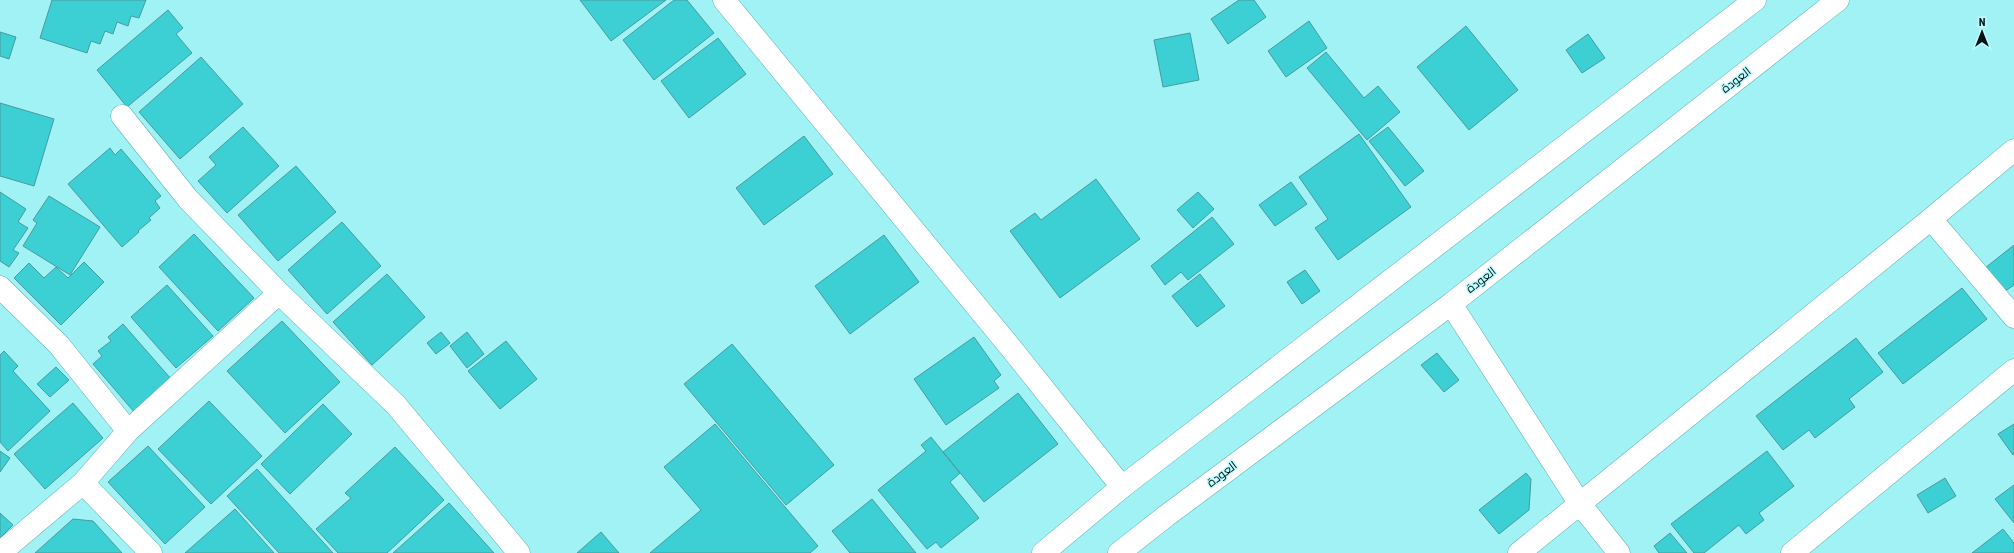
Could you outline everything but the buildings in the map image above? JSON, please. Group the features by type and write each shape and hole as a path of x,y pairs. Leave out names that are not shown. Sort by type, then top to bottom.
{"street":[{"path":"724,0 1015,353 1122,488"},
{"path":"1043,553 1122,488 1756,0"},
{"name":"العودة","path":"1119,553 1166,516 1451,304 1838,0"},
{"path":"122,116 188,199 279,294 396,405 519,553"},
{"path":"1519,553 2014,150"},
{"path":"1931,219 2014,317"},
{"path":"0,287 59,346 128,431"},
{"path":"0,553 83,483 128,431 279,294"},
{"path":"1451,304 1580,504 1620,553"},
{"path":"1792,553 2014,370"},
{"path":"83,483 151,553"}]}
